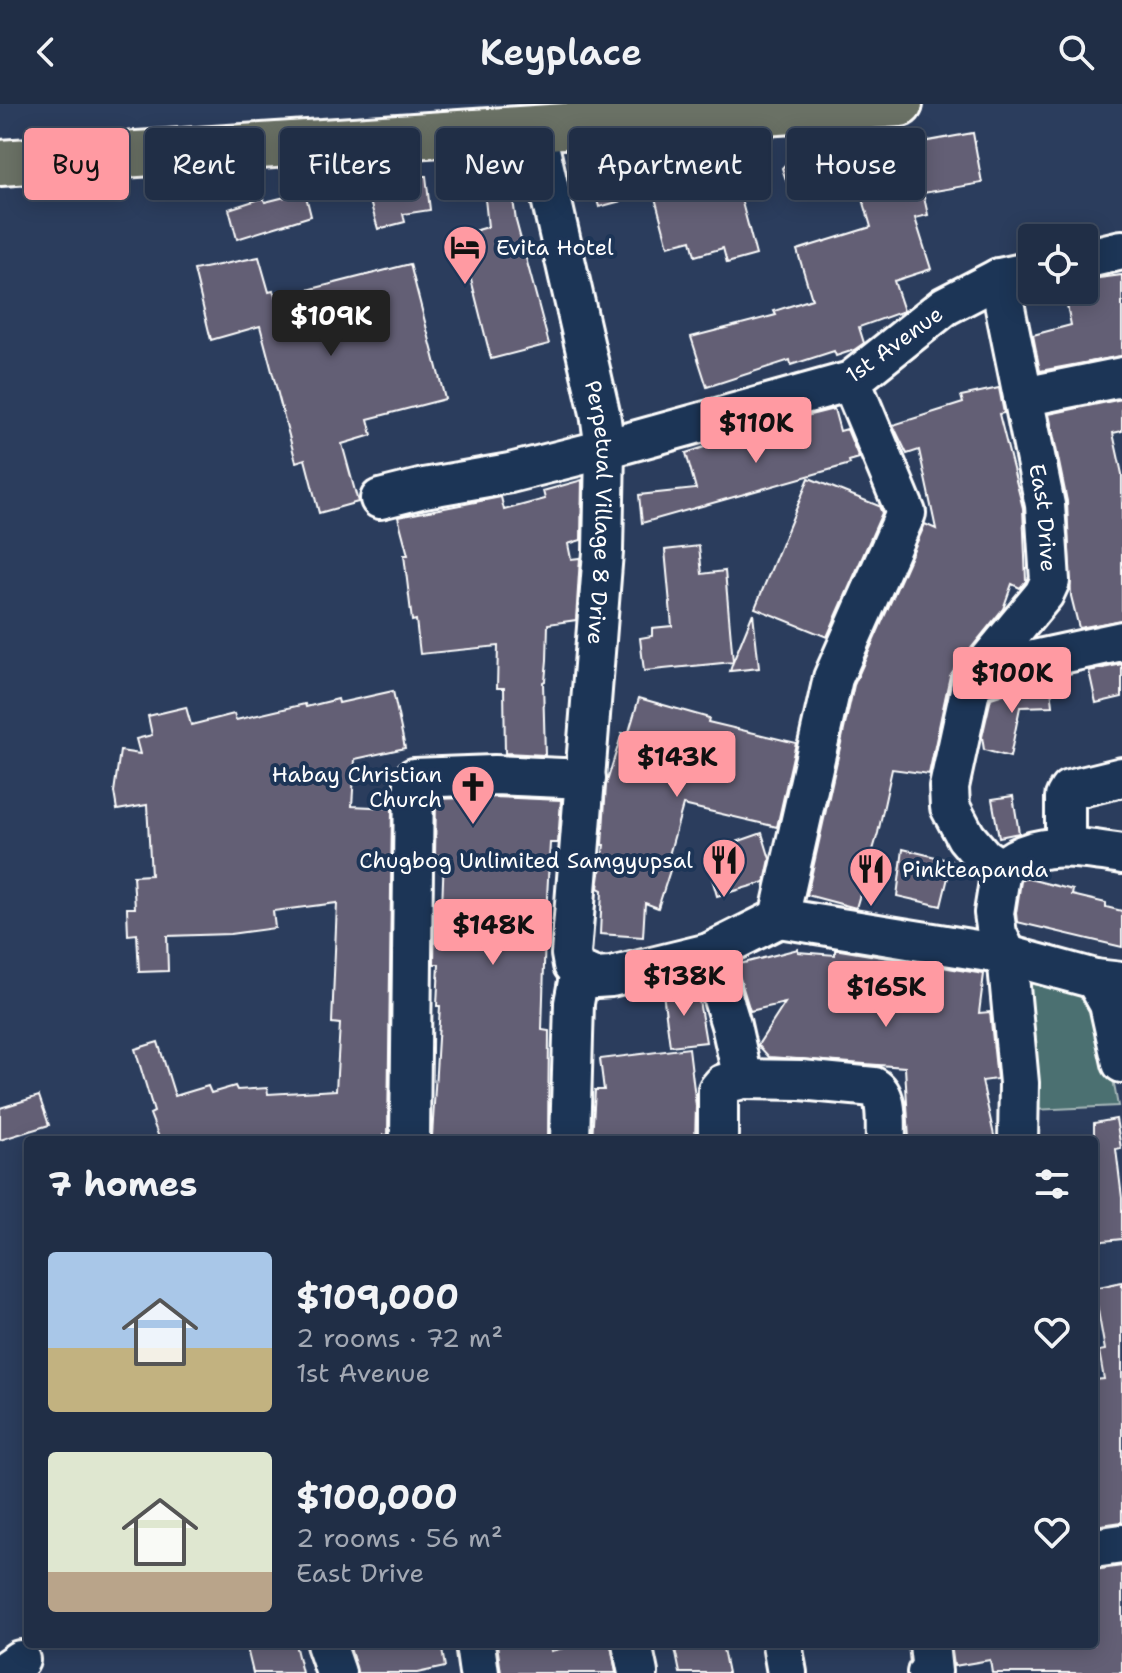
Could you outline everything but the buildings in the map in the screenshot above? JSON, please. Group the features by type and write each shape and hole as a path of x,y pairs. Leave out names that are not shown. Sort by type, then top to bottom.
{"main road":[{"path":"535,128 658,112 900,104"},
{"path":"0,163 436,134"}],"street":[{"name":"Perpetual Village 8 Drive","path":"551,200 600,413 605,449 603,552 571,954 573,965 580,971 574,1003 570,1136"},
{"path":"1098,256 1122,250"},
{"name":"1st Avenue","path":"380,499 510,473 851,381 945,306 1016,275"},
{"name":"East Drive","path":"1001,869 974,847 950,807 949,787 972,681 1044,594 1050,581 1045,505 1023,397 1016,275"},
{"path":"1023,397 1122,377"},
{"path":"779,918 833,678 906,513 851,381"},
{"path":"972,681 1029,661 1122,641"},
{"path":"410,1136 414,778 494,775 586,779"},
{"path":"1065,846 1065,797 1069,790 1122,777"},
{"path":"1018,1136 1019,1083 1007,955 997,934 994,913 1001,869 1013,858 1025,853 1065,846 1122,854"},
{"path":"580,971 596,978 611,977 709,953 779,918 1007,955 1108,980 1109,1004 1122,1063"},
{"path":"709,953 731,1025 743,1079"},
{"path":"718,1136 718,1090 723,1084 743,1079 801,1080 874,1087 884,1099 886,1136"},
{"path":"1098,1547 1122,1544"},
{"path":"327,1648 336,1673"},
{"path":"476,1648 479,1673"},
{"path":"633,1648 638,1673"},
{"path":"783,1648 787,1673"},
{"path":"927,1673 932,1672 929,1648"}],"green space":[{"path":"1025,983 1097,994 1118,1106 1033,1110"}],"place":[{"name":"Evita Hotel","path":"465,286"},
{"name":"Habay Christian Church","path":"473,826"},
{"name":"Chugbog Unlimited Samgyupsal","path":"724,899"},
{"name":"Pinkteapanda","path":"871,908"}]}
